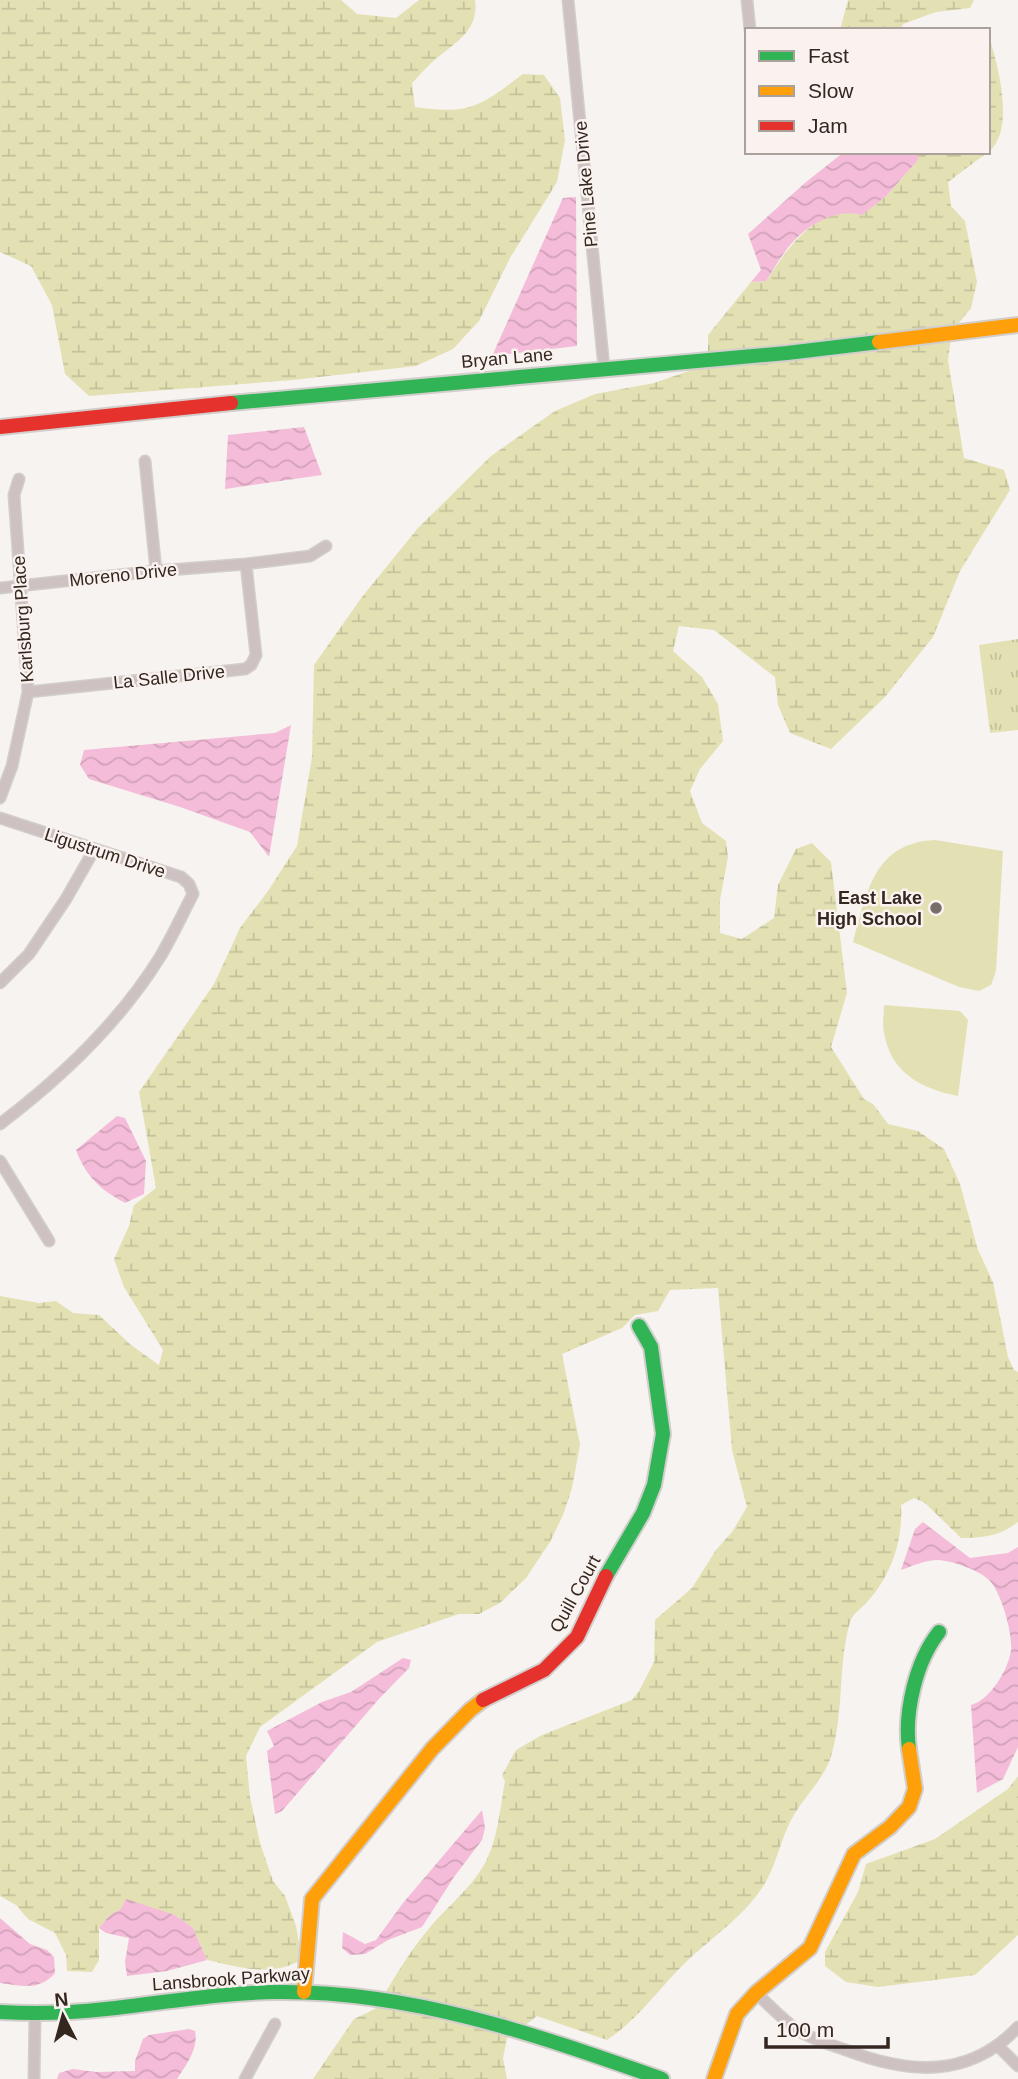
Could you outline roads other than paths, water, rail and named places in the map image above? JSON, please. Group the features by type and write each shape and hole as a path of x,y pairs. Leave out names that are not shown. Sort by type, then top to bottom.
{"street":[{"name":"Pine Lake Drive","path":"568,0 604,368"},
{"path":"747,0 750,28"},
{"name":"Bryan Lane","path":"0,427 308,395 787,353 1018,325"},
{"path":"145,461 156,571"},
{"name":"Karlsburg Place","path":"0,798 12,766 28,692 13,495 19,479"},
{"path":"246,565 310,556 326,546"},
{"name":"Moreno Drive","path":"0,588 156,571 246,565"},
{"name":"La Salle Drive","path":"28,692 245,668 251,665 256,655 246,565"},
{"name":"Ligustrum Drive","path":"0,818 181,877 189,884 193,894 160,957 107,1029 33,1099 0,1124"},
{"path":"0,983 29,954 66,899 94,850"},
{"path":"0,1161 49,1241"},
{"name":"Quill Court","path":"304,1992 312,1899 432,1749 470,1710 490,1695 544,1670 577,1637 599,1588 643,1513 654,1485 663,1433 651,1347 639,1326"},
{"path":"714,2079 737,2014 756,1993 810,1948 854,1854 890,1827 909,1807 915,1789 906,1728 909,1705 927,1647 939,1632"},
{"name":"Lansbrook Parkway","path":"0,2012 34,2015 192,1998 304,1992 375,1997 424,2005 530,2033 634,2074 662,2079"},
{"path":"756,1993 805,2034 860,2056 895,2066 926,2070 956,2066 999,2047 1018,2027"},
{"path":"34,2015 34,2079"},
{"path":"245,2079 275,2024"},
{"path":"999,2047 1018,2066"}],"water":[{"path":"841,154 918,154 918,160 885,197 862,215 843,214 815,224 792,243 766,281 751,282 761,270 748,234"},
{"path":"576,197 577,346 492,356 563,198"},
{"path":"304,427 322,475 225,489 228,435"},
{"path":"291,725 269,857 250,832 89,779 80,765 84,750 275,733"},
{"path":"117,1116 125,1118 146,1161 144,1194 125,1203 95,1182 76,1150"},
{"path":"923,1522 970,1558 1008,1553 1018,1547 1018,1747 1003,1779 977,1793 971,1705 991,1691 1006,1667 1011,1651 1008,1624 1002,1602 993,1585 977,1572 938,1560 901,1570 915,1529"},
{"path":"403,1658 411,1660 409,1668 282,1811 275,1814 267,1751 274,1746 267,1731 322,1702 351,1692"},
{"path":"482,1810 485,1828 482,1840 422,1927 388,1940 365,1954 350,1955 342,1948 343,1932 365,1944 376,1940 403,1903"},
{"path":"126,1899 175,1915 193,1928 207,1960 167,1971 127,1976 125,1962 129,1938 106,1933 99,1928 110,1915 121,1909"},
{"path":"0,1918 30,1944 47,1950 54,1957 55,1973 49,1979 30,1986 0,1983"},
{"path":"189,2029 195,2031 195,2044 177,2079 57,2079 59,2073 73,2069 96,2072 135,2071 135,2061 143,2039 149,2035"}],"place":[{"name":"East Lake High School","path":"936,908"}]}
